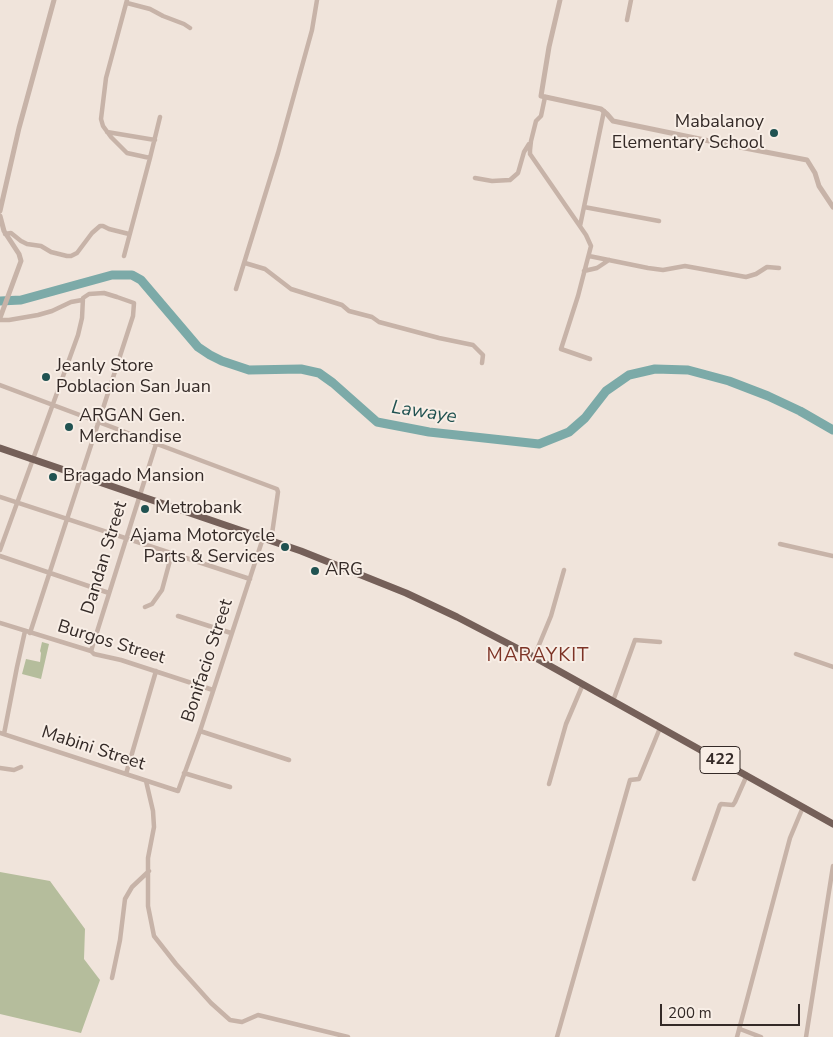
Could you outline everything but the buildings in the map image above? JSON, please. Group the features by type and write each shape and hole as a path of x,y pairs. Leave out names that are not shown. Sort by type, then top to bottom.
{"main road":[{"name":"422","path":"0,448 263,538 406,593 534,657 833,824"}],"street":[{"path":"0,211 19,128 54,0"},
{"path":"236,289 278,153 312,30 317,0"},
{"path":"560,0 549,47 541,96 601,109 612,121 807,160 815,173 819,186 833,207"},
{"path":"627,20 631,0"},
{"path":"150,158 127,153 107,132 101,119 106,78 127,1 150,9 190,28"},
{"path":"545,97 541,116 536,120 530,154 586,235 591,246 561,349 590,359"},
{"path":"580,226 604,111"},
{"path":"124,256 160,116"},
{"path":"107,132 155,140"},
{"path":"475,178 492,181 510,180 518,173 524,152 531,141"},
{"path":"584,207 659,221"},
{"path":"0,216 0,222 5,234 20,258 20,264 0,318 9,320 38,315 94,293 104,293 134,303 133,316 50,572 28,632 17,668 2,734"},
{"path":"5,234 10,233 20,241 41,246 51,252 71,256 78,254 92,233 100,226 129,234"},
{"path":"588,256 663,270 685,266 746,277 756,274 767,267 779,268"},
{"path":"584,271 597,268 609,260"},
{"path":"245,263 265,269 291,289 342,305 349,311 372,317 379,322 473,345 483,355 482,363"},
{"path":"0,550 78,335 82,318 83,298"},
{"path":"0,385 277,489 271,541"},
{"name":"Dandan Street","path":"90,651 156,444"},
{"path":"0,496 250,578"},
{"name":"Bonifacio Street","path":"178,791 200,731 263,538"},
{"path":"780,544 833,556"},
{"path":"145,607 152,604 162,590 172,552"},
{"path":"0,556 109,593"},
{"path":"534,657 551,616 564,570"},
{"path":"178,616 231,633"},
{"name":"Burgos Street","path":"0,623 213,690"},
{"path":"613,701 635,640 660,642"},
{"path":"796,654 833,667"},
{"path":"126,774 156,671"},
{"path":"549,784 566,724 583,684"},
{"path":"557,1037 630,780 639,779 660,728"},
{"path":"200,731 289,760"},
{"name":"Mabini Street","path":"2,734 178,791"},
{"path":"0,768 14,770 21,767"},
{"path":"184,773 230,786"},
{"path":"694,879 721,804 732,805 735,802 747,775"},
{"path":"146,781 154,811 154,827 148,858 148,906 154,936 176,964 211,1003 230,1020 242,1022 258,1015 348,1037"},
{"path":"737,1037 790,838 803,807"},
{"path":"806,1037 833,866"},
{"path":"112,978 120,940 125,899 132,887 148,871"},
{"path":"740,1029 761,1037"}],"green space":[{"path":"42,642 49,644 41,679 22,674 26,659 40,662"},
{"path":"0,872 50,881 85,929 84,959 100,980 81,1033 0,1014"}],"waterway":[{"name":"Lawaye","path":"0,301 21,300 112,275 132,275 141,280 198,347 210,355 249,370 301,369 319,373 377,422 429,432 539,444 569,432 585,418 606,391 629,375 655,369 688,370 729,381 800,411 833,430"}],"place":[{"name":"Mabalanoy Elementary School","path":"774,133"},
{"name":"Jeanly Store Poblacion San Juan","path":"46,377"},
{"name":"ARGAN Gen. Merchandise","path":"69,427"},
{"name":"Bragado Mansion","path":"53,477"},
{"name":"Metrobank","path":"145,509"},
{"name":"Ajama Motorcycle Parts & Services","path":"285,547"},
{"name":"ARG","path":"315,571"}],"district":[{"name":"MARAYKIT","path":"538,656"}]}
